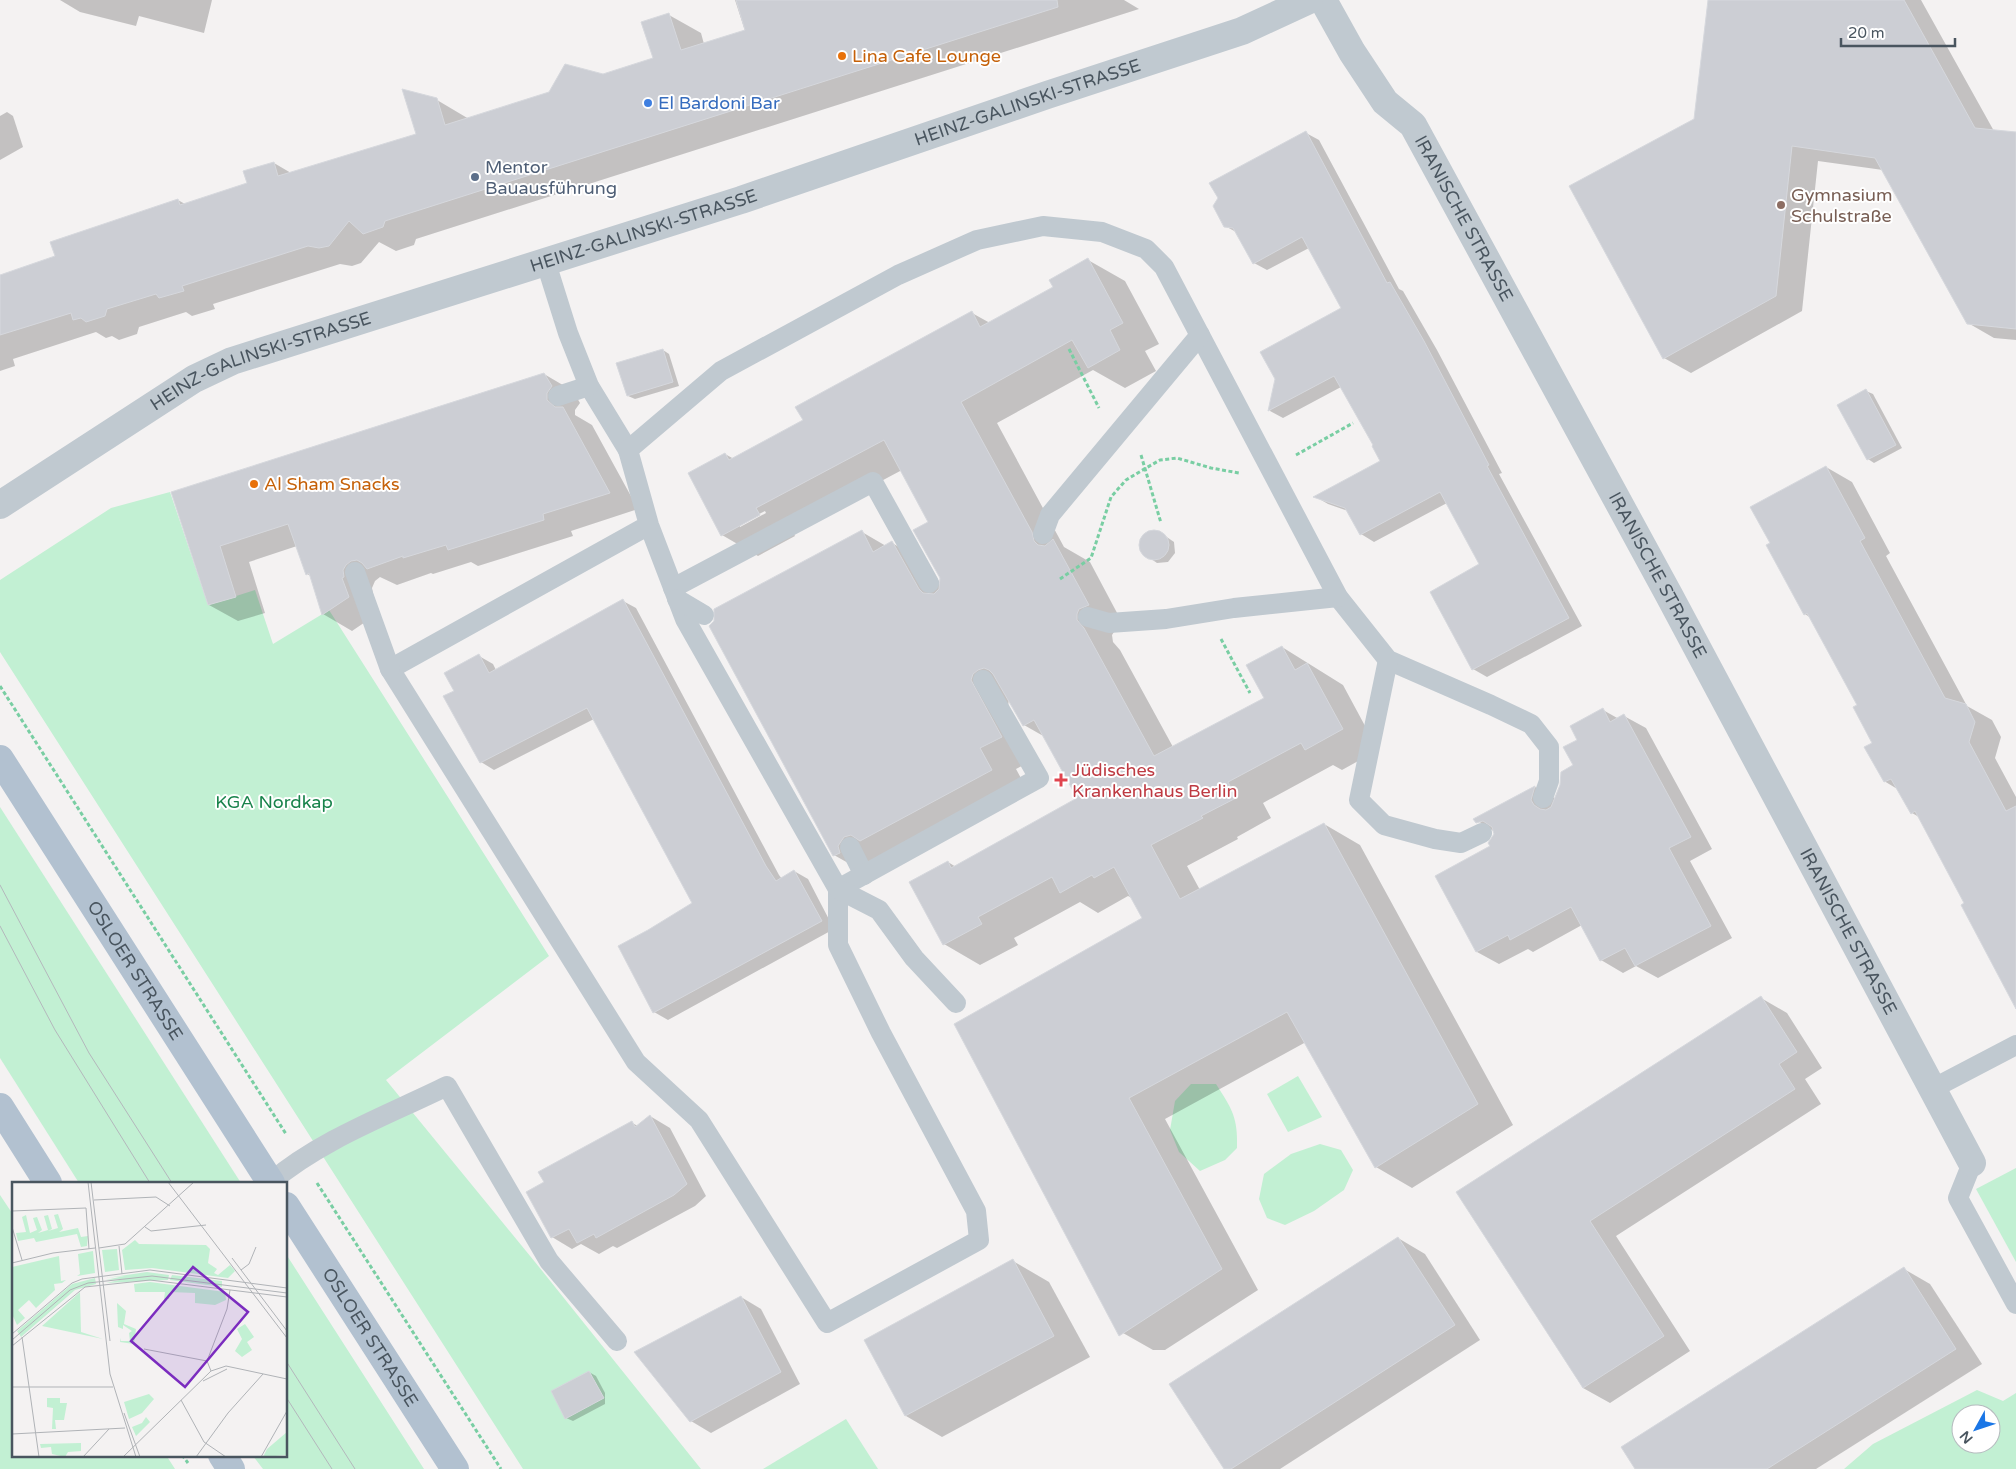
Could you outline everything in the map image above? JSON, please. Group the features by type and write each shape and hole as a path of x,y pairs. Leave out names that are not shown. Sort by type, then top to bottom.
{"main road":[{"name":"OSLOER STRASSE","path":"0,759 270,1182"},
{"path":"0,1107 47,1182"},
{"name":"OSLOER STRASSE","path":"288,1209 455,1469"},
{"path":"223,1456 231,1469"}],"street":[{"name":"HEINZ-GALINSKI-STRASSE","path":"0,505 194,379 232,361 741,200 1037,98 1242,31 1309,0"},
{"name":"IRANISCHE STRASSE","path":"1323,0 1352,52 1385,102 1413,125 1665,587 1972,1163"}],"lane":[{"path":"628,450 721,371 889,280 977,240 1043,226 1102,232 1146,249 1164,267 1338,597 1388,660 1531,724 1549,746 1549,781 1543,798"},
{"path":"355,572 390,669 636,1062 699,1120 828,1323 979,1240 976,1211 881,1033 838,945 838,889 685,620 650,525 628,450 589,386 568,333 546,263"},
{"path":"1043,534 1050,515 1200,335"},
{"path":"558,396 589,386"},
{"path":"675,593 873,482 929,583"},
{"path":"390,669 650,525"},
{"path":"675,593 704,615"},
{"path":"1088,617 1110,623 1166,619 1207,612 1338,597"},
{"path":"1388,660 1359,800 1384,825 1435,839 1461,843 1482,833"},
{"path":"838,889 1039,778 983,680"},
{"path":"850,847 864,875"},
{"path":"838,889 878,910 914,958 956,1003"},
{"path":"1932,1089 2016,1045"},
{"path":"272,1182 301,1158 447,1086 549,1261 617,1341"},
{"path":"1972,1163 1958,1198 2016,1304"}],"path":[{"path":"1069,349 1115,437"},
{"path":"1128,422 1146,468 1161,523"},
{"path":"1060,579 1091,558 1111,497 1126,480 1160,460 1177,458 1211,468 1238,473 1270,469 1353,423"},
{"path":"1207,612 1250,693"},
{"path":"0,686 501,1469"}],"green space":[{"name":"KGA Nordkap","path":"170,492 208,605 255,590 273,644 329,610 549,956 386,1080 701,1469 523,1469 0,652 0,580 111,508"},
{"path":"0,807 240,1182 78,1182 0,1058"},
{"path":"1298,1076 1322,1117 1288,1132 1267,1094"},
{"path":"1191,1084 1216,1084 1230,1107 1236,1128 1237,1148 1225,1160 1200,1171 1179,1152 1170,1130 1175,1101"},
{"path":"1320,1144 1341,1150 1353,1170 1344,1190 1314,1211 1285,1225 1267,1218 1259,1199 1264,1174 1291,1154"},
{"path":"2016,1168 2016,1262 1976,1189"},
{"path":"0,1195 12,1213 12,1456 167,1456 175,1469 0,1469"},
{"path":"288,1257 424,1469 263,1469 253,1456 288,1456"},
{"path":"1977,1390 2003,1401 2016,1393 2016,1469 1844,1469 1873,1444"},
{"path":"846,1419 878,1469 763,1469"}],"building":[{"path":"736,0 1057,0 1058,7 385,221 383,227 363,234 349,221 329,246 319,248 308,246 182,286 184,291 159,298 156,294 107,309 105,316 86,322 81,318 73,320 71,313 0,335 0,275 55,256 50,242 178,199 180,205 247,183 243,171 274,162 278,176 416,134 402,89 437,98 445,125 549,92 565,64 603,74 653,58 641,22 669,13 681,50 745,30"},
{"path":"1708,0 1904,0 1975,128 2016,132 2016,329 1967,324 1875,158 1792,146 1776,296 1663,359 1569,186 1694,119"},
{"path":"1306,131 1387,283 1390,282 1424,341 1489,465 1487,466 1569,618 1472,670 1430,592 1479,564 1440,492 1360,535 1345,508 1313,497 1380,461 1334,376 1268,411 1275,379 1260,352 1341,308 1302,237 1253,264 1233,228 1224,227 1213,206 1218,198 1209,183"},
{"path":"1088,258 1123,323 1110,330 1120,350 1088,368 1072,340 961,402 1032,532 1034,541 1038,545 1045,546 1053,539 1089,605 1079,609 1077,620 1084,628 1154,756 1264,698 1246,665 1282,646 1295,670 1307,663 1343,729 1305,750 1301,743 1228,782 1236,798 1201,816 1203,818 1151,845 1180,899 1324,823 1478,1104 1375,1168 1287,1012 1129,1098 1222,1269 1119,1336 954,1024 1142,918 1114,867 1094,878 1092,875 1060,893 1052,877 978,917 982,924 943,945 909,882 948,861 951,868 1077,798 1034,720 1023,726 993,674 984,668 973,674 971,680 1002,737 980,748 992,770 860,841 851,835 844,837 838,846 840,853 833,856 709,626 714,621 714,609 862,530 873,552 892,541 919,589 923,593 934,594 939,589 940,578 913,530 928,522 884,440 756,508 760,515 721,536 688,473 725,453 729,460 803,420 795,407 972,311 980,327 1053,287 1049,280"},
{"path":"663,349 673,382 627,396 616,363"},
{"path":"544,373 552,386 547,393 547,400 555,407 563,407 610,493 543,514 544,520 448,550 446,545 403,558 403,556 367,569 357,560 351,561 343,570 344,577 342,578 349,597 322,615 309,573 306,575 288,524 220,546 236,597 208,605 171,492"},
{"path":"1866,389 1896,445 1867,460 1837,405"},
{"path":"1826,466 1865,538 1860,541 1945,698 1966,704 1975,722 1969,742 2006,811 2016,806 2016,1009 1961,905 1964,903 1915,811 1911,814 1891,779 1884,782 1864,747 1872,743 1853,707 1857,705 1807,613 1804,615 1766,545 1770,543 1750,507"},
{"path":"1154,530 1165,534 1169,545 1165,556 1154,560 1143,556 1139,545 1143,534"},
{"path":"623,599 766,866 776,881 794,870 822,921 653,1013 618,946 692,903 587,708 480,763 443,696 454,691 444,673 479,654 489,673"},
{"path":"1603,708 1610,722 1624,714 1691,837 1669,848 1711,926 1635,966 1625,948 1600,961 1571,907 1510,940 1508,935 1476,952 1435,876 1490,846 1488,843 1494,834 1492,827 1483,821 1476,823 1473,819 1535,786 1531,800 1534,805 1546,810 1551,807 1560,785 1561,772 1573,765 1563,747 1577,740 1570,726"},
{"path":"1761,996 1797,1052 1779,1064 1795,1089 1590,1221 1664,1336 1583,1388 1456,1192"},
{"path":"650,1115 687,1184 674,1195 596,1238 594,1234 577,1243 569,1229 551,1238 526,1192 544,1182 538,1172 632,1121 635,1127"},
{"path":"1398,1237 1455,1325 1231,1469 1224,1469 1169,1384"},
{"path":"1013,1259 1054,1336 905,1416 864,1340"},
{"path":"1904,1267 1956,1349 1767,1469 1635,1469 1621,1447"},
{"path":"741,1296 781,1372 690,1422 634,1352"},
{"path":"589,1371 604,1398 565,1419 551,1391"}],"tram line":[{"path":"0,885 89,1053 171,1182"},
{"path":"0,926 55,1030 149,1182"},
{"path":"288,1364 355,1469"},
{"path":"288,1400 332,1469"}],"place":[{"name":"Lina Cafe Lounge","path":"842,56"},
{"name":"El Bardoni Bar","path":"648,103"},
{"name":"Mentor Bauausführung","path":"475,177"},
{"name":"Gymnasium Schulstraße","path":"1781,205"},
{"name":"Al Sham Snacks","path":"254,484"},
{"name":"Jüdisches Krankenhaus Berlin","path":"1061,780"}]}
